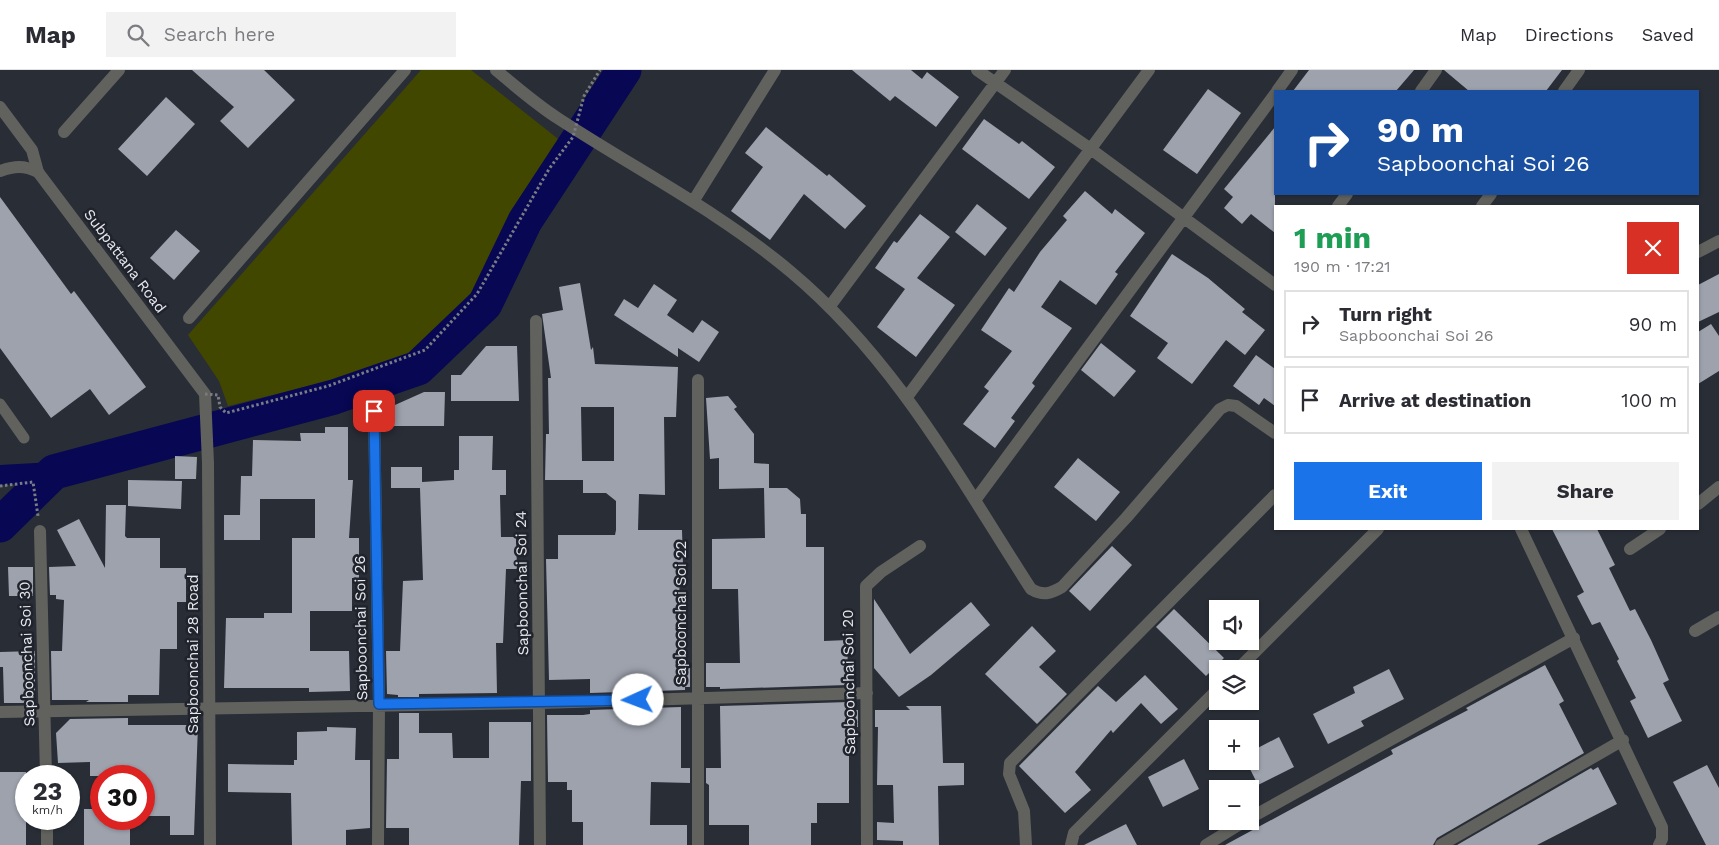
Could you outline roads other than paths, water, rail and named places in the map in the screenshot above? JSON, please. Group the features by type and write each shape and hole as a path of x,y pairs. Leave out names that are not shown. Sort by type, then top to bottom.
{"street":[{"path":"64,132 119,70"},
{"path":"189,318 405,70"},
{"path":"496,70 558,118 694,200 790,271 830,306 882,364 907,397 976,499 1031,589 1040,594 1050,594 1062,587 1126,518 1220,409 1228,405 1236,406 1274,431"},
{"path":"694,200 776,70"},
{"path":"977,70 1092,150 1274,284"},
{"path":"830,306 1005,70"},
{"path":"907,397 1092,150 1149,70"},
{"path":"1278,90 1292,70"},
{"path":"1422,90 1436,70"},
{"path":"1565,90 1579,70"},
{"path":"976,499 1274,96"},
{"name":"Subpattana Road","path":"0,107 32,150 38,172 206,398"},
{"path":"0,171 12,167 27,166 38,172"},
{"path":"1699,251 1719,241"},
{"name":"Sapboonchai Soi 24","path":"536,321 540,845"},
{"name":"Sapboonchai Soi 22","path":"698,380 698,845"},
{"name":"Sapboonchai 28 Road","path":"206,398 210,845"},
{"name":"Sapboonchai Soi 26","path":"374,411 379,704 378,845"},
{"path":"1699,503 1719,487"},
{"path":"1026,845 1024,811 1009,774 1010,763 1274,496"},
{"path":"1247,660 1377,530"},
{"path":"1521,530 1623,740 1662,826 1662,839 1659,845"},
{"path":"1630,549 1658,530"},
{"name":"Sapboonchai Soi 30","path":"40,531 46,765"},
{"name":"Sapboonchai Soi 20","path":"867,845 866,586 881,572 920,546"},
{"path":"1695,630 1719,618"},
{"path":"1259,813 1574,638"},
{"path":"0,712 379,704 540,703 867,693"},
{"path":"1071,845 1074,833 1209,698"},
{"path":"1441,845 1623,740"},
{"path":"47,830 47,845"},
{"path":"1206,845 1230,830"}],"lane":[{"path":"0,404 24,438"}],"waterway":[{"path":"0,525 54,472 334,397 418,368 485,304 525,221 624,70"},
{"path":"0,475 54,472"}]}
